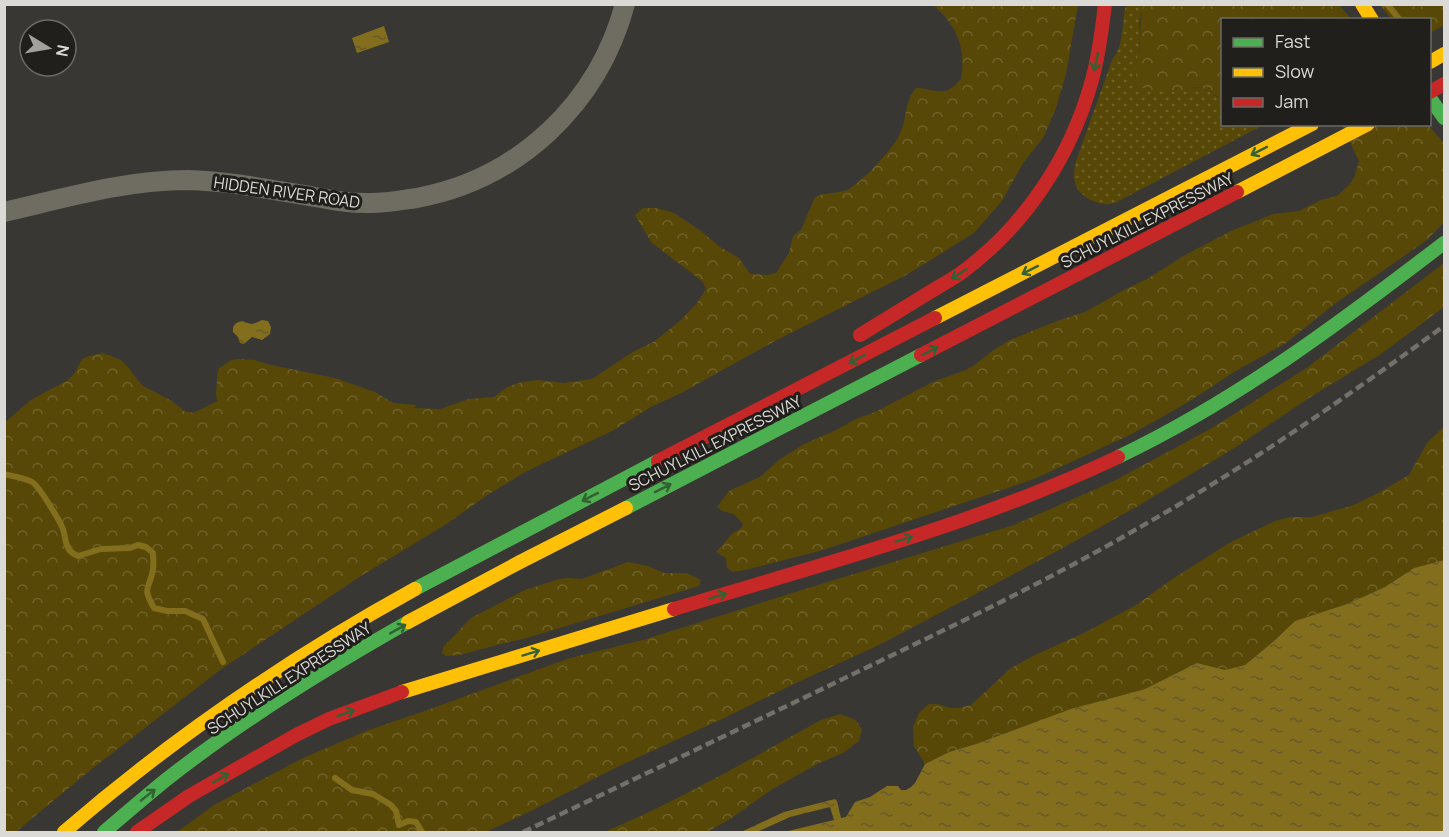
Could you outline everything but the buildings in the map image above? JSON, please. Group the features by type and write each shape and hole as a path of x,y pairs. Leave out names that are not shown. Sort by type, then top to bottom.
{"main road":[{"path":"850,341 961,273 1012,228 1034,200 1058,163 1075,129 1088,93 1107,4"},
{"path":"1362,4 1371,18"},
{"path":"1431,99 1444,118"},
{"name":"SCHUYLKILL EXPRESSWAY","path":"64,832 192,729 309,651 403,596 1308,126"},
{"name":"SCHUYLKILL EXPRESSWAY","path":"104,832 131,808 246,722 377,640 623,509 1364,126"},
{"path":"137,832 189,796 296,735 329,719 396,694 924,533 1092,470 1149,441 1244,386 1334,326 1444,243"},
{"path":"642,470 801,372"}],"street":[{"name":"HIDDEN RIVER ROAD","path":"4,212 87,192 184,180 237,183 332,200 373,203 433,195 452,189 476,180 515,159 555,126 574,105 602,64 625,4"}],"green space":[{"path":"933,5 1078,5 1066,74 1056,108 1043,138 1023,163 1002,201 974,233 908,274 775,341 651,407 612,431 525,472 489,494 445,525 361,576 220,670 93,768 16,832 5,832 4,423 31,400 68,380 82,359 103,353 121,360 143,386 172,401 184,411 193,413 217,401 218,369 231,360 239,359 254,360 335,378 375,392 393,403 417,405 414,408 440,409 469,399 494,397 507,387 522,382 538,380 564,383 592,379 631,353 655,341 681,320 706,289 703,282 651,242 635,215 643,208 657,208 674,213 739,258 750,274 776,273 789,253 793,236 801,230 815,197 852,187 896,142 902,130 909,99 916,88 946,91 961,79 962,55 959,40 947,19"},
{"path":"1126,5 1144,5 1139,22 1140,40 1135,77 1183,91 1195,87 1208,91 1221,98 1221,126 1261,126 1115,203 1105,204 1089,199 1077,188 1074,176 1075,164 1112,60 1119,47"},
{"path":"1144,5 1339,5 1350,18 1221,18 1221,98 1200,87 1172,92 1136,86"},
{"path":"1380,5 1444,5 1444,25 1431,32 1431,18 1390,18"},
{"path":"1342,126 1429,126 1444,143 1444,222 1428,239 1333,305 1286,343 1130,435 1034,479 823,550 745,570 733,572 727,568 726,558 716,552 743,524 734,514 717,507 729,491 760,477 779,460 804,444 875,412 933,382 966,370 1010,340 1085,312 1231,231 1273,214 1299,211 1321,200 1337,196 1354,178 1359,161"},
{"path":"1444,263 1444,307 1381,354 1312,396 1236,447 1138,506 879,645 617,767 486,832 177,832 214,805 303,758 366,731 570,658 643,640 1014,525 1114,481 1212,428 1308,367"},
{"path":"1444,427 1444,560 1414,568 1385,587 1347,604 1295,621 1245,665 1225,670 1197,663 1145,689 1030,724 949,752 925,764 914,746 913,727 919,713 929,704 950,708 971,705 1011,668 1136,605 1229,543 1275,521 1290,517 1312,517 1354,505 1380,492 1409,475 1427,443"},
{"path":"628,562 648,566 664,573 687,573 701,580 699,586 523,639 459,655 446,656 442,653 443,647 471,618 525,590 559,579 582,579"},
{"path":"840,714 856,720 862,730 859,741 843,753 819,763 771,790 707,832 604,832 687,793 821,720"}],"water":[{"path":"384,26 389,42 357,53 352,38"},
{"path":"262,320 268,321 271,327 270,334 262,340 252,337 244,344 240,343 233,332 235,324 243,321 252,324"},
{"path":"1444,560 1444,832 784,832 834,820 830,807 790,817 757,832 741,832 784,812 835,799 841,818 846,817 855,802 870,797 887,786 898,786 901,790 911,787 925,764 949,752 1071,709 1145,689 1197,663 1225,670 1245,665 1295,621 1347,604 1385,587 1414,568"}],"waterway":[{"path":"1387,4 1398,18"},
{"path":"4,474 26,479 35,485 58,519 67,545 74,554 78,556 101,549 130,548 138,545 146,547 153,553 152,576 147,591 154,608 185,611 203,619 223,662"},
{"path":"335,778 352,790 373,794 391,805 396,811 399,825 408,821 416,822 422,832"}],"railway":[{"path":"523,832 956,624 1100,550 1254,458 1331,407 1444,326"}],"traffic: fast":[{"path":"1431,99 1444,118"},
{"path":"1118,457 1162,435 1246,386 1327,331 1444,243"},
{"path":"626,508 921,355"},
{"path":"415,589 658,461"},
{"path":"104,832 167,779 225,736 315,677 408,622"}],"traffic: slow":[{"path":"1362,4 1371,18"},
{"path":"1431,61 1444,54"},
{"path":"935,318 1308,126"},
{"path":"1237,192 1364,126"},
{"path":"408,622 626,508"},
{"path":"64,832 147,764 233,701 322,643 415,589"},
{"path":"402,692 674,609"}],"traffic: jam":[{"path":"860,335 961,273 1006,234 1043,188 1072,136 1083,108 1097,61 1105,4"},
{"path":"1431,91 1444,84"},
{"path":"921,355 1237,192"},
{"path":"658,461 935,318"},
{"path":"674,609 955,523 1065,481 1118,457"},
{"path":"137,832 189,796 296,735 329,719 402,692"}]}
